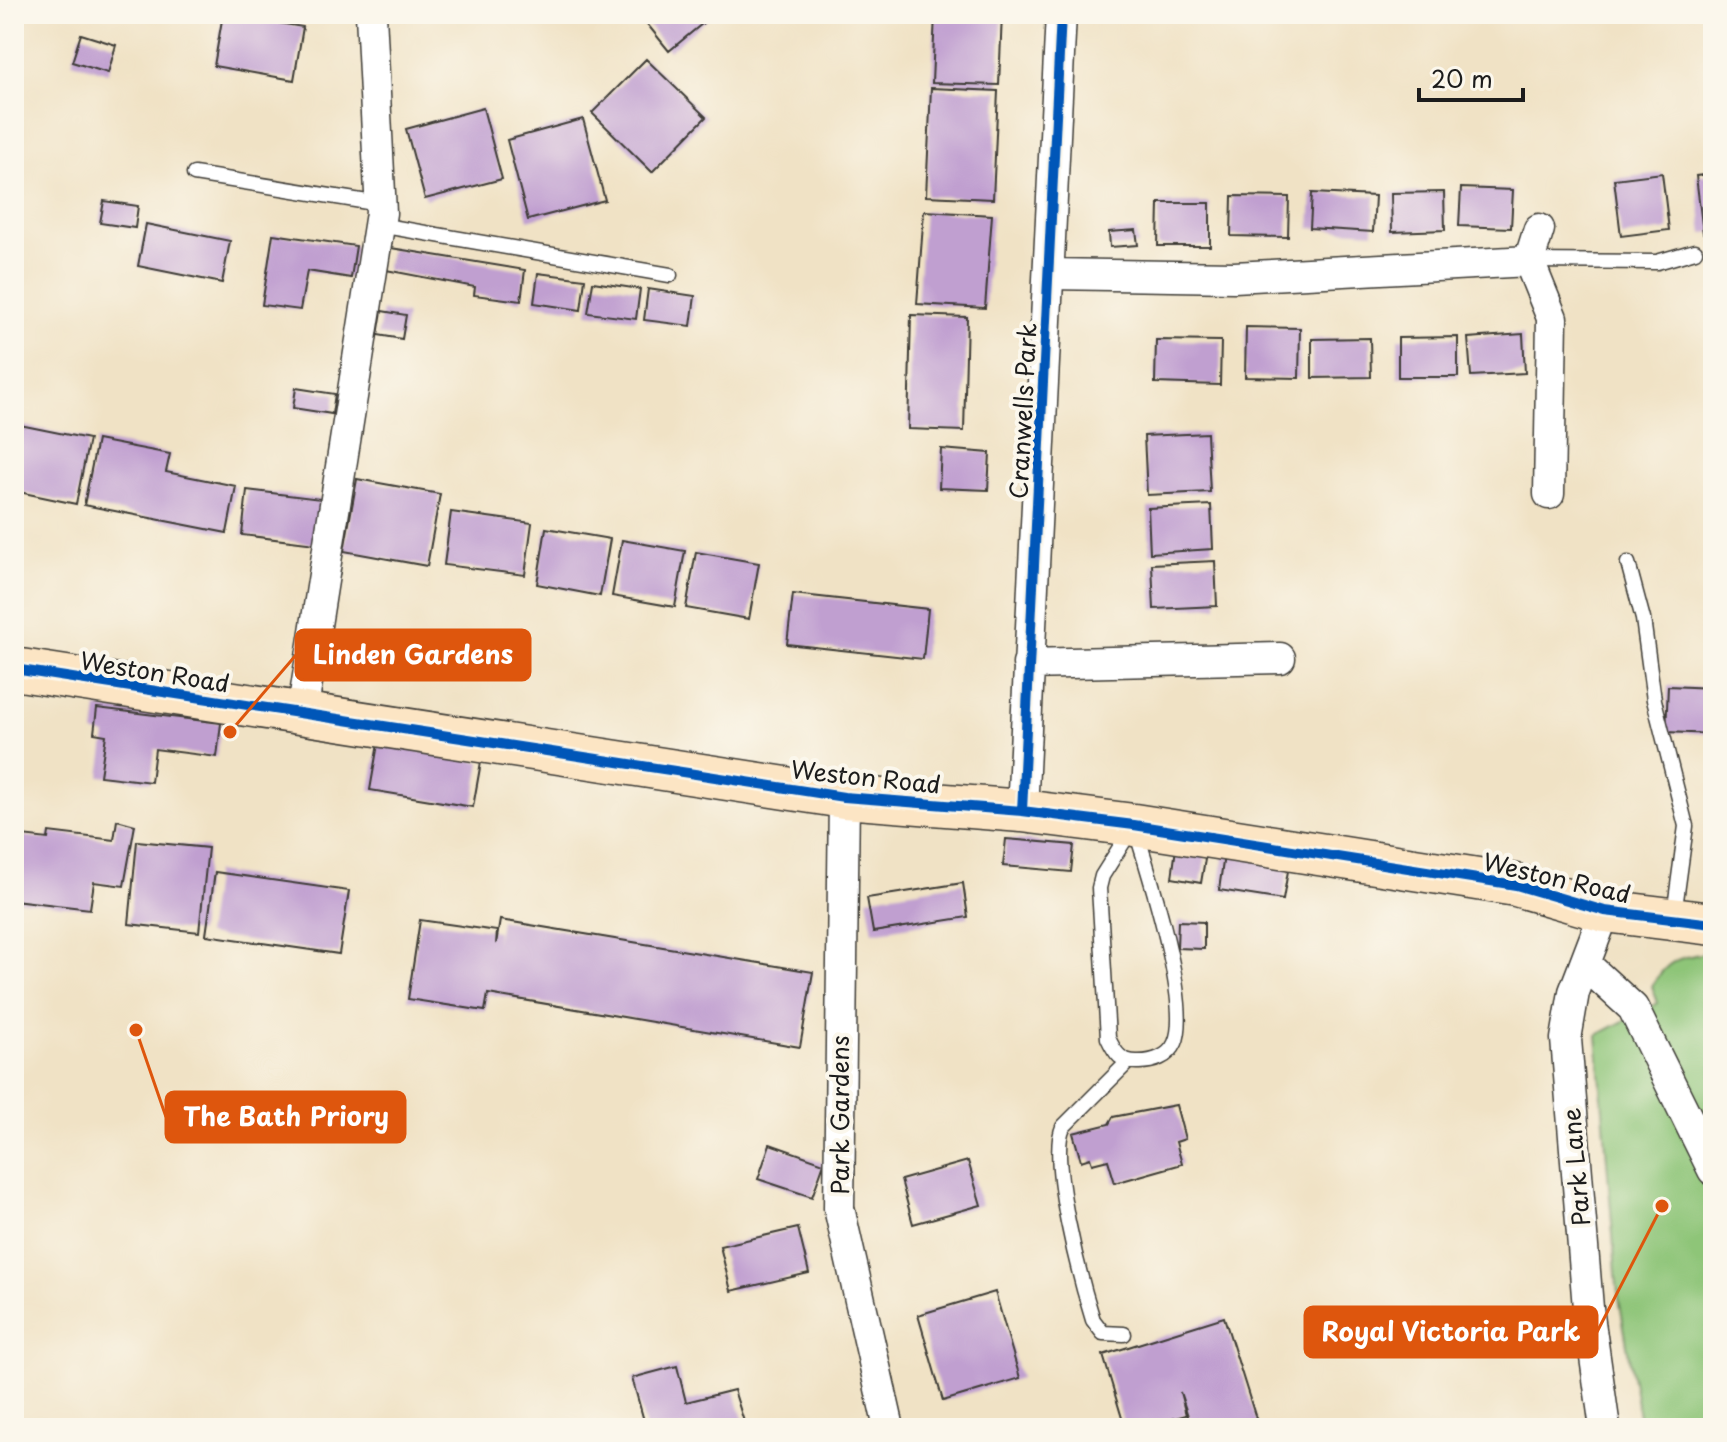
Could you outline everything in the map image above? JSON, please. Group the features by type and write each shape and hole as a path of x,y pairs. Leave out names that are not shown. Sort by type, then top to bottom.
{"street":[{"path":"302,714 380,214 371,14"},
{"name":"Cranwells Park","path":"1022,811 1061,14"},
{"path":"1539,229 1529,261 1552,318 1549,494"},
{"path":"1049,274 1234,277 1529,261"},
{"path":"1028,664 1280,658"},
{"name":"Weston Road","path":"14,669 844,797 1022,811 1134,825 1516,885 1605,911 1693,922"},
{"name":"Park Gardens","path":"844,797 839,1208 889,1428"},
{"name":"Park Lane","path":"1605,911 1574,992 1566,1039 1588,1308 1605,1428"},
{"path":"1585,964 1633,1008 1713,1170"}],"lane":[{"path":"194,174 670,275"},
{"path":"1529,261 1657,262 1695,251"},
{"path":"1628,563 1643,619 1654,700 1686,826 1693,922"},
{"path":"1124,1334 1103,1333 1093,1320 1061,1179 1058,1139 1063,1127 1128,1062 1163,1057 1175,1045 1179,1030 1166,932 1134,825"},
{"path":"1128,1062 1115,1054 1108,1038 1098,902 1102,876 1134,825"}],"green space":[{"path":"1713,952 1713,1428 1641,1428 1617,1286 1597,1035 1658,1003 1652,986 1670,964 1684,957"}],"building":[{"path":"223,14 303,27 294,80 214,66"},
{"path":"639,14 714,14 669,51"},
{"path":"935,14 1002,14 999,85 932,83"},
{"path":"81,34 116,45 108,73 72,62"},
{"path":"646,59 706,117 652,172 592,113"},
{"path":"931,88 998,91 993,199 926,196"},
{"path":"483,108 502,179 425,199 406,129"},
{"path":"583,119 605,200 528,220 507,140"},
{"path":"1662,173 1669,230 1621,236 1614,179"},
{"path":"1713,174 1713,232 1703,233 1696,176"},
{"path":"1461,188 1513,190 1511,228 1459,226"},
{"path":"1444,192 1445,230 1392,232 1391,193"},
{"path":"1312,193 1375,196 1373,232 1310,228"},
{"path":"1232,196 1289,197 1288,237 1231,236"},
{"path":"104,201 138,206 135,228 100,223"},
{"path":"1159,203 1210,203 1210,246 1158,246"},
{"path":"924,211 992,215 985,308 917,304"},
{"path":"146,224 230,241 222,283 138,266"},
{"path":"1136,230 1138,245 1110,247 1109,232"},
{"path":"273,234 356,246 351,278 307,271 300,310 262,305"},
{"path":"391,248 525,270 521,301 474,295 475,287 386,270"},
{"path":"538,273 585,279 581,310 534,303"},
{"path":"593,282 640,289 636,319 588,313"},
{"path":"648,289 695,296 691,326 644,320"},
{"path":"382,311 406,315 402,339 378,335"},
{"path":"911,315 967,317 964,431 908,429"},
{"path":"1246,327 1300,328 1299,378 1245,377"},
{"path":"1523,334 1525,373 1471,376 1468,338"},
{"path":"1458,337 1458,377 1398,377 1398,338"},
{"path":"1370,338 1371,377 1312,378 1312,339"},
{"path":"1156,340 1221,341 1220,385 1155,383"},
{"path":"296,388 335,394 332,414 293,408"},
{"path":"15,424 89,439 76,504 14,491"},
{"path":"1207,433 1210,492 1147,495 1144,436"},
{"path":"97,440 170,454 166,472 236,486 227,533 84,505"},
{"path":"941,449 990,453 988,490 939,488"},
{"path":"357,479 440,494 427,566 344,551"},
{"path":"247,490 321,499 315,544 242,535"},
{"path":"1211,505 1213,549 1150,553 1148,508"},
{"path":"451,512 532,523 525,575 444,565"},
{"path":"546,528 610,539 600,596 537,584"},
{"path":"622,540 685,551 675,607 612,596"},
{"path":"696,552 759,563 749,619 686,608"},
{"path":"1215,561 1217,606 1154,609 1152,564"},
{"path":"793,594 928,609 923,659 787,644"},
{"path":"1668,686 1713,688 1713,734 1666,732"},
{"path":"97,708 221,723 217,757 155,749 151,782 100,776 106,735 94,733"},
{"path":"378,744 481,762 473,807 370,790"},
{"path":"117,820 135,825 124,886 94,882 90,909 14,900 14,835 48,839 49,832 114,840"},
{"path":"1006,839 1074,845 1071,872 1003,866"},
{"path":"137,841 208,848 199,932 129,924"},
{"path":"1176,848 1206,853 1201,883 1172,878"},
{"path":"1224,855 1289,865 1283,900 1219,890"},
{"path":"215,872 349,891 339,954 206,935"},
{"path":"963,883 968,917 873,932 867,898"},
{"path":"420,920 497,931 496,944 500,920 813,972 800,1047 488,994 485,1011 408,999"},
{"path":"1178,921 1204,922 1204,949 1177,948"},
{"path":"1176,1105 1185,1139 1176,1142 1182,1164 1115,1183 1108,1160 1092,1164 1090,1158 1081,1161 1073,1133 1109,1124 1113,1117"},
{"path":"770,1144 824,1163 812,1197 758,1179"},
{"path":"968,1161 981,1205 913,1224 901,1180"},
{"path":"798,1228 809,1273 731,1291 720,1246"},
{"path":"995,1292 1020,1378 943,1401 918,1315"},
{"path":"1224,1317 1259,1428 1192,1428 1180,1392 1186,1415 1141,1428 1125,1428 1103,1355"},
{"path":"677,1366 686,1402 734,1390 746,1428 646,1428 632,1378"}],"cycle path":[{"path":"1022,811 1061,14"},
{"path":"14,669 844,797 1022,811 1134,825 1516,885 1605,911 1713,924"}],"place":[{"name":"Linden Gardens","path":"230,732"},
{"name":"The Bath Priory","path":"136,1030"},
{"name":"Royal Victoria Park","path":"1662,1206"}]}
